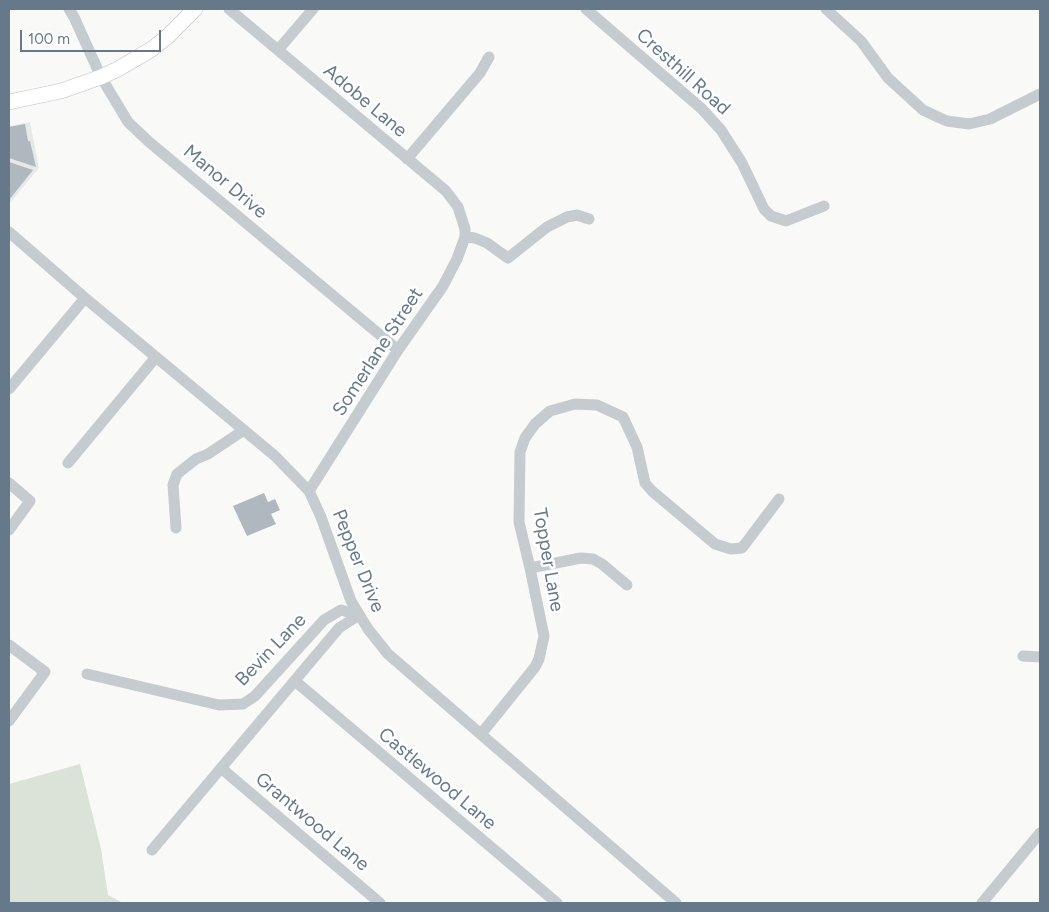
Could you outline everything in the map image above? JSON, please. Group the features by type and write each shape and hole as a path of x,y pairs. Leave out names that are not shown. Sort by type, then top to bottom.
{"main road":[{"path":"9,102 61,91 118,69 152,49 179,26 195,9"}],"street":[{"name":"Manor Drive","path":"69,9 74,16 101,77 128,122 148,141 398,350"},
{"name":"Adobe Lane","path":"229,9 451,197 461,214 465,233"},
{"path":"278,50 313,9"},
{"name":"Cresthill Road","path":"586,9 699,106 715,123 742,163 764,209 770,216 786,221 824,206"},
{"path":"826,9 861,41 888,78 923,110 947,121 969,124 990,119 1040,94"},
{"path":"406,159 480,73 489,57"},
{"path":"465,233 487,243 508,258 547,227 568,216 577,215 589,218"},
{"name":"Pepper Drive","path":"9,232 85,298 275,456 309,491 359,615 388,654 676,903"},
{"name":"Somerlane Street","path":"309,491 398,350 442,286 458,259 465,233"},
{"path":"9,389 85,298"},
{"path":"68,464 156,357"},
{"name":"Topper Lane","path":"481,734 535,667 539,659 544,636 519,522 520,452 525,438 535,424 550,411 575,404 597,405 623,417 638,447 645,483 715,544 731,549 742,548 779,499"},
{"path":"176,528 173,485 177,474 196,459 208,454 244,430"},
{"path":"9,483 30,501 9,530"},
{"path":"530,568 581,558 593,559 627,585"},
{"name":"Bevin Lane","path":"88,674 219,705 243,704 255,696 324,620 341,610 359,615"},
{"path":"152,850 339,628 359,615"},
{"path":"9,645 45,672 9,721"},
{"path":"1023,656 1040,657"},
{"name":"Castlewood Lane","path":"295,681 557,903"},
{"name":"Grantwood Lane","path":"221,768 380,903"},
{"path":"982,903 1040,833"}],"shaded area":[{"path":"30,122 39,168 9,204 9,126"},
{"path":"80,764 101,849 108,895 123,903 9,903 9,784"}],"building":[{"path":"25,124 36,167 9,158 9,127"},
{"path":"9,162 33,170 9,200"},
{"path":"264,493 268,502 275,499 280,510 271,514 276,524 247,536 233,506"}]}
